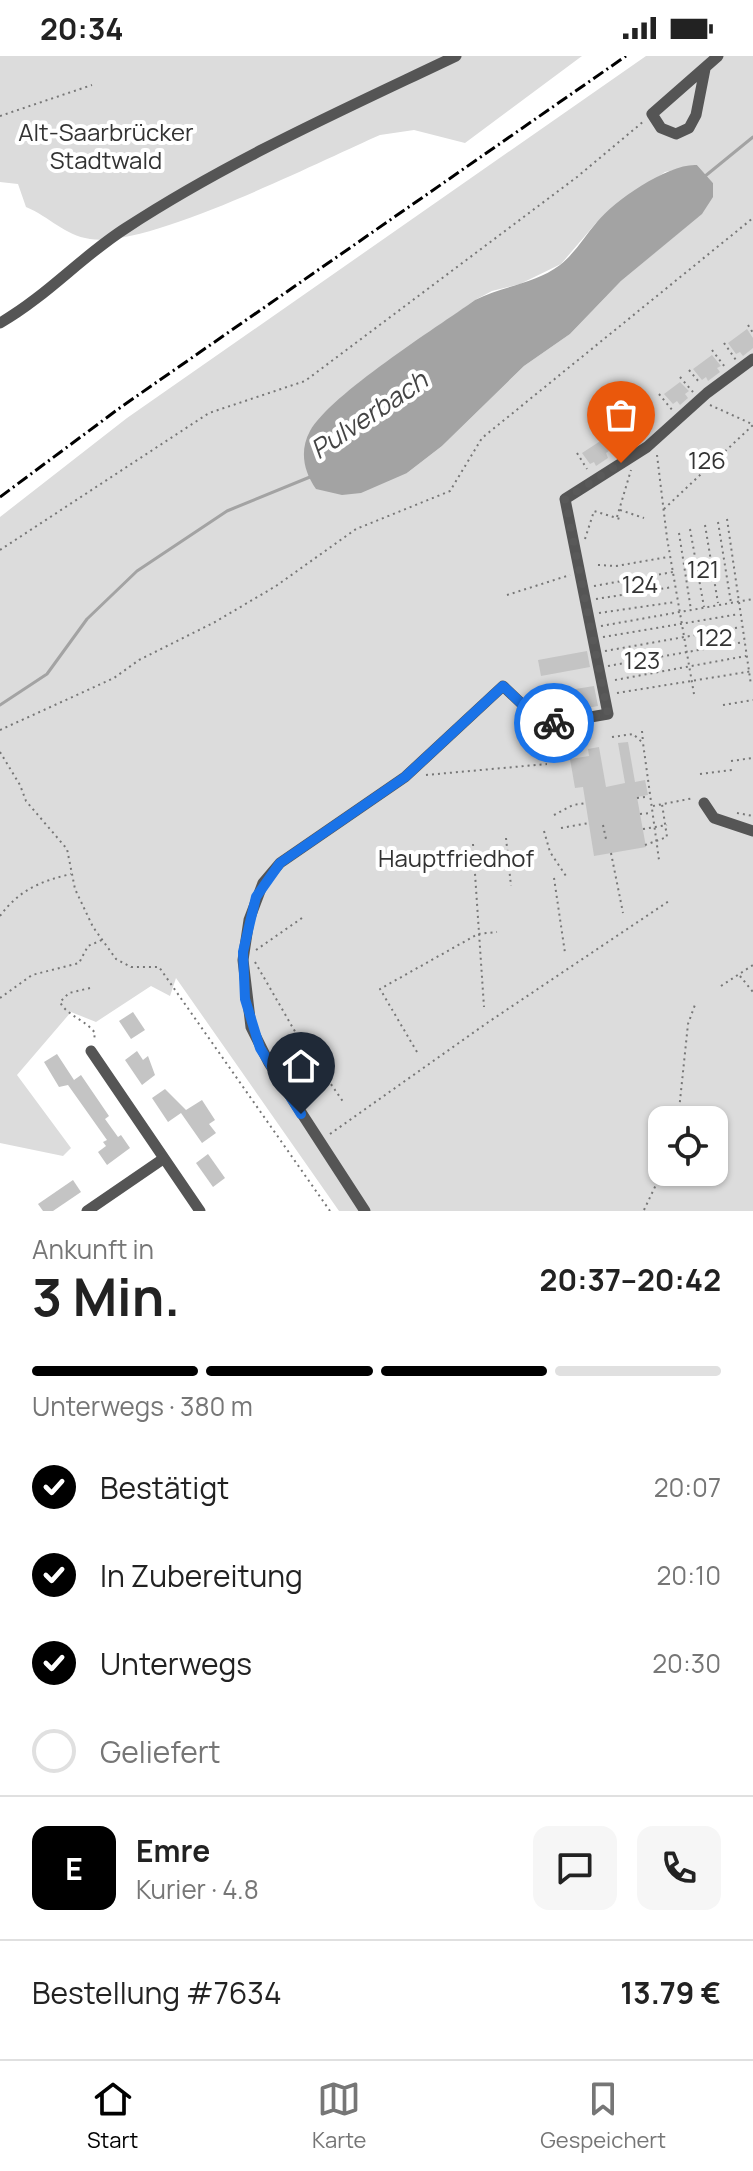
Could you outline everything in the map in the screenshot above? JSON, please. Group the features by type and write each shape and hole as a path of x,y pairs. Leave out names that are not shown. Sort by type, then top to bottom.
{"street":[{"path":"0,323 40,298 123,229 152,212 244,160 456,56"},
{"path":"705,69 696,115 689,128 684,132 668,132 661,128 652,114 718,56"},
{"path":"365,1211 269,1063 251,1027 245,999 243,960 249,920 263,883 280,863 405,777 503,686 544,725 608,714 565,499 655,440 703,396 753,359"},
{"path":"704,800 714,818 753,831"},
{"path":"91,1051 200,1211"},
{"path":"87,1211 163,1159"}],"path":[{"path":"0,116 92,85"},
{"path":"0,550 209,413 305,381 577,177 652,114"},
{"path":"0,730 114,678 139,660 215,622 276,586 356,529 450,491 482,438 753,218"},
{"path":"748,325 753,333"},
{"path":"724,343 741,367"},
{"path":"712,350 731,375"},
{"path":"689,370 703,396"},
{"path":"664,510 753,424 703,396 680,377"},
{"path":"659,394 679,418"},
{"path":"604,436 618,459"},
{"path":"655,440 670,557 694,694"},
{"path":"577,453 594,480"},
{"path":"576,548 586,538 594,511 618,519 636,454"},
{"path":"619,510 644,518"},
{"path":"727,519 751,685"},
{"path":"718,522 731,603"},
{"path":"705,525 718,605"},
{"path":"690,529 704,608"},
{"path":"679,533 691,610"},
{"path":"598,565 616,566 670,557"},
{"path":"507,595 581,572"},
{"path":"585,587 673,572"},
{"path":"587,601 675,587"},
{"path":"593,634 680,612 753,599 753,604"},
{"path":"590,615 678,601"},
{"path":"593,634 682,624 740,613"},
{"path":"596,653 743,627"},
{"path":"599,668 745,642"},
{"path":"602,683 747,656"},
{"path":"604,696 751,671"},
{"path":"723,705 753,700"},
{"path":"642,731 647,796 659,860"},
{"path":"612,737 633,734 643,743"},
{"path":"0,752 26,801 67,849 75,889 102,940 116,959 131,967 159,967 330,1211"},
{"path":"0,763 4,758"},
{"path":"731,761 753,758"},
{"path":"405,777 547,764"},
{"path":"700,774 732,770"},
{"path":"637,798 647,796"},
{"path":"651,806 704,800"},
{"path":"554,815 573,805 586,803"},
{"path":"645,845 667,837 662,804"},
{"path":"640,814 652,813"},
{"path":"737,813 753,816"},
{"path":"561,828 589,823"},
{"path":"603,825 606,839"},
{"path":"643,829 666,825"},
{"path":"544,831 550,852 566,876"},
{"path":"506,838 511,886"},
{"path":"473,844 484,1007"},
{"path":"611,853 623,913"},
{"path":"0,916 11,902 36,883 72,873"},
{"path":"554,878 565,953"},
{"path":"319,1142 487,1023 669,901"},
{"path":"302,918 251,954 297,1035 344,1103"},
{"path":"417,1052 380,989 478,934 497,932"},
{"path":"0,998 32,975 79,963 88,946 102,940"},
{"path":"721,986 753,965"},
{"path":"739,975 753,992"},
{"path":"90,988 69,993 60,1002 93,1030 91,1051"},
{"path":"679,1106 688,1024 696,1002"},
{"path":"644,1210 655,1186"}],"green space":[{"name":"Alt-Saarbrücker Stadtwald","path":"0,56 582,56 465,143 414,130 380,135 191,217 151,231 90,239 72,234 26,207 18,184 0,182"},
{"name":"Hauptfriedhof","path":"646,56 753,56 753,1211 339,1211 176,978 170,996 151,986 96,1022 71,1012 17,1075 71,1148 63,1156 0,1143 0,517 127,418","holes":["697,165 713,183 713,196 701,214 621,281 570,334 524,366 442,446 407,473 360,384 475,300 492,291 520,284 561,264 596,223 665,172"]}],"water":[{"path":"697,165 713,183 713,197 702,214 621,281 570,334 524,366 442,446 407,473 361,493 342,495 316,489 308,476 305,446 310,431 339,399 475,300 540,277 560,265 605,213 643,184 672,170"}],"building":[{"path":"747,329 753,338 753,348 743,356 740,352 736,354 728,343"},
{"path":"712,355 721,366 717,368 720,372 708,381 706,377 702,380 693,369"},
{"path":"680,382 689,391 685,394 688,398 680,405 677,401 673,404 664,394"},
{"path":"602,440 609,451 606,453 608,458 596,466 594,462 590,464 582,453"},
{"path":"587,651 590,667 541,676 538,660"},
{"path":"594,686 598,706 555,714 551,693"},
{"path":"628,742 635,782 645,780 648,795 637,797 646,847 594,856 583,787 575,788 570,759 589,756 588,749 599,747 606,787 625,783 618,743"},
{"path":"133,1012 145,1030 131,1039 119,1021"},
{"path":"137,1051 143,1060 148,1056 155,1075 142,1085 125,1060"},
{"path":"57,1054 74,1080 81,1075 109,1116 105,1119 130,1148 107,1165 98,1152 106,1146 103,1142 107,1140 68,1085 59,1087 44,1062"},
{"path":"165,1089 186,1110 202,1100 215,1120 209,1124 216,1133 202,1143 181,1113 168,1122 152,1098"},
{"path":"208,1154 225,1178 213,1187 196,1163"},
{"path":"73,1180 81,1192 53,1211 43,1211 38,1204"}],"waterway":[{"name":"Pulverbach","path":"704,177 753,137"},
{"name":"Pulverbach","path":"0,705 47,674 87,619 137,571 227,511 310,477"}],"railway":[{"path":"0,497 121,407 626,56"}],"way so far":[{"path":"554,723 608,714 565,499 621,463"}],"route":[{"path":"301,1114 260,1048 251,1027 245,999 245,941 256,897 263,883 280,863 405,777 503,686 544,725 554,723"}],"park label":[{"name":"126","path":"707,461"},
{"name":"121","path":"703,570"},
{"name":"124","path":"640,585"},
{"name":"122","path":"714,638"},
{"name":"123","path":"642,661"}]}
